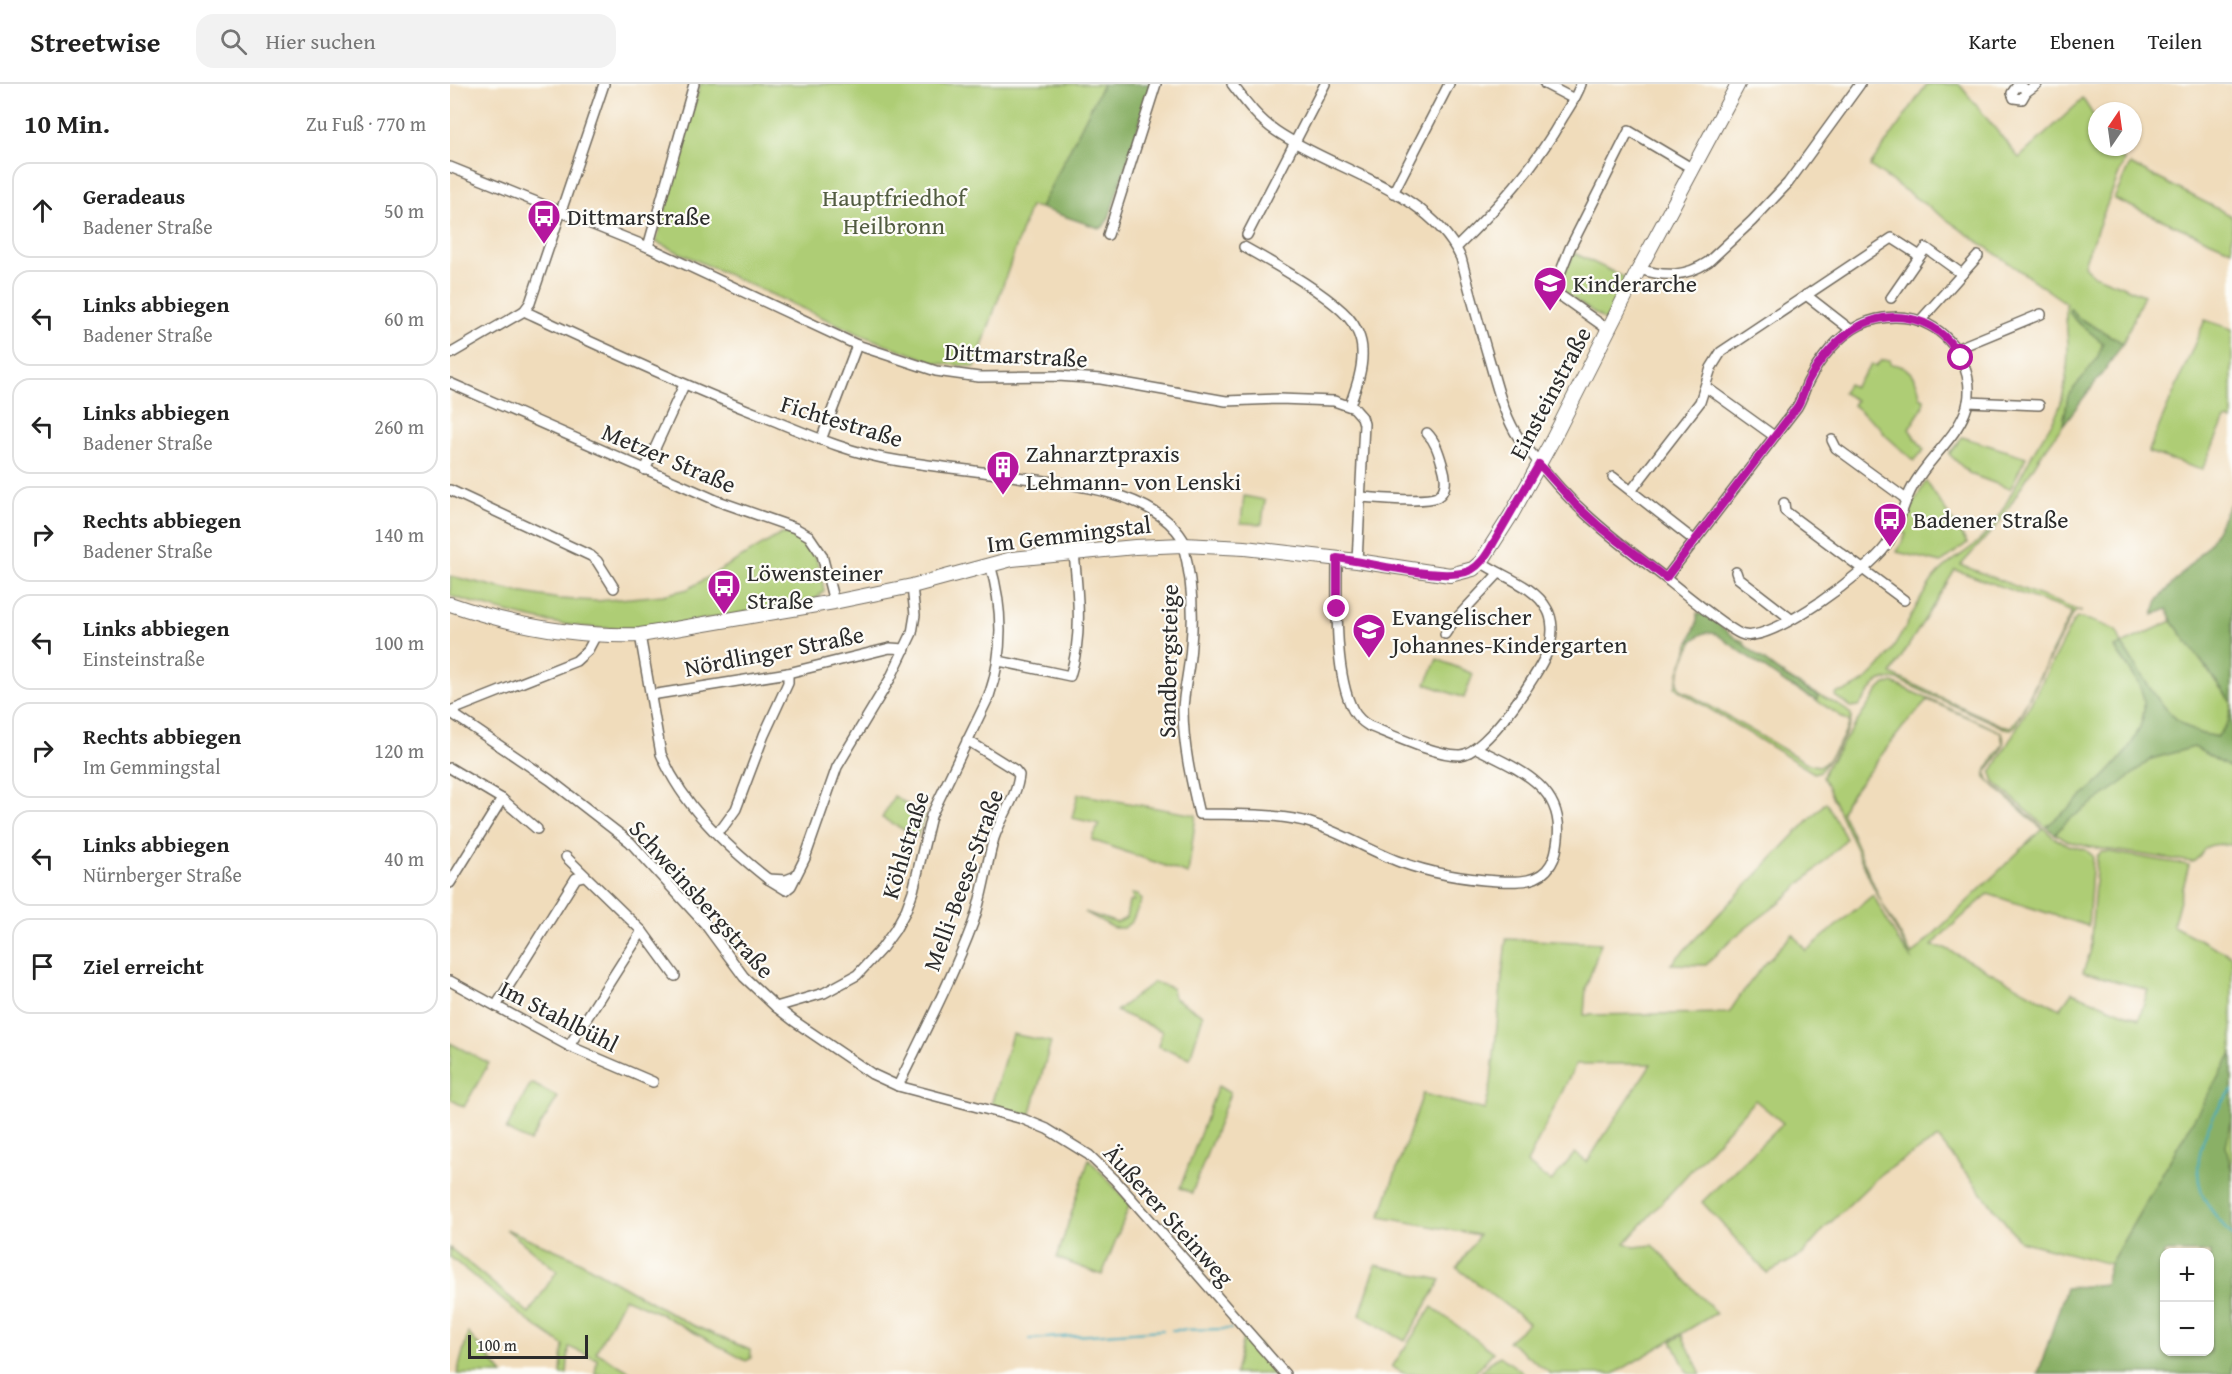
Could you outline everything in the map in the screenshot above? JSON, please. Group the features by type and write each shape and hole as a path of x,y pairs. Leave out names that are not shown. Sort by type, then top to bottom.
{"street":[{"path":"450,354 524,310 534,293 604,84"},
{"path":"648,247 694,84"},
{"path":"1108,235 1156,84"},
{"path":"1232,84 1261,118 1275,130 1393,193 1435,221 1461,258 1501,402 1515,433 1575,504 1599,526 1666,578 1742,635 1753,635 1791,619 1820,603 1864,569 1886,545 1896,529 1914,483 1958,428 1968,402 1967,376 1956,349 1939,332 1920,321 1888,317 1868,322 1851,330 1823,360 1809,380 1797,407 1666,578"},
{"path":"1247,235 1325,84"},
{"path":"1393,193 1449,84"},
{"path":"1545,84 1574,99"},
{"path":"1456,248 1513,189 1550,140 1581,84"},
{"name":"Einsteinstraße","path":"1481,562 1511,515 1539,464 1639,268 1738,84"},
{"path":"1639,268 1676,276 1708,262 1777,196 1860,84"},
{"path":"2026,92 2037,84"},
{"path":"1609,330 1558,294 1556,284 1570,248 1629,131 1693,169"},
{"name":"Dittmarstraße","path":"450,167 648,247 857,345 936,371 979,377 1058,376 1101,379 1226,401 1314,400 1350,405"},
{"path":"1631,491 1700,402 1715,359 1721,352 1892,238 1920,256"},
{"path":"1244,248 1324,297 1348,317 1358,331 1362,351 1359,380 1350,405 1362,417 1364,424 1357,561"},
{"path":"1891,298 1926,248 1962,274"},
{"path":"1920,321 1978,256"},
{"path":"1806,295 1851,330"},
{"name":"Fichtestraße","path":"524,310 684,385 821,440 893,460 1105,491 1126,498 1154,513 1176,530 1184,545"},
{"path":"1956,349 2041,314"},
{"path":"821,440 857,345"},
{"name":"Metzer Straße","path":"450,383 741,510 784,522 808,536 822,555 834,602"},
{"path":"645,470 684,385"},
{"path":"1706,387 1774,436"},
{"path":"1968,402 2039,405"},
{"path":"1361,497 1414,499 1434,498 1439,495 1445,484 1445,472 1434,440 1427,433"},
{"path":"1832,440 1836,448 1906,499"},
{"path":"1613,477 1695,541"},
{"path":"450,490 591,556 597,561 614,588"},
{"path":"1784,503 1785,511 1904,600"},
{"name":"Im Gemmingstal","path":"450,604 523,625 596,635 640,635 834,602 912,586 990,564 1038,555 1184,545 1245,548 1337,558 1450,575 1473,569 1481,562"},
{"name":"Sandbergsteige","path":"1184,545 1191,579 1193,608 1183,707 1185,747 1199,814 1267,816 1307,822 1329,829 1399,861 1440,875 1511,881 1534,879 1546,872 1557,851 1560,827 1555,805 1547,792 1533,779 1476,748"},
{"path":"999,661 1070,676 1077,652 1079,616 1074,553"},
{"path":"1337,558 1339,640 1345,686 1356,715 1369,726 1436,750 1462,755 1476,748 1509,714 1540,665 1551,638 1551,620 1541,600 1521,585 1498,574 1481,562"},
{"name":"Köhlstraße","path":"776,1007 824,993 857,975 882,948 906,910 913,891 931,816 989,696 999,661 999,609 990,564"},
{"path":"1736,572 1738,578 1791,619"},
{"path":"1445,634 1453,622 1498,574"},
{"path":"640,635 662,754 668,769 696,811 715,832 768,879 786,890 791,886 805,858 837,767 905,650 912,633 915,615 912,586"},
{"path":"450,711 576,661 588,650 596,635"},
{"name":"Nördlinger Straße","path":"651,694 788,674 890,648 905,650"},
{"path":"715,832 723,827 736,809 764,735 788,683 788,674"},
{"name":"Schweinsbergstraße","path":"450,711 567,792 630,842 705,924 744,977 776,1007 872,1074 898,1086"},
{"name":"Melli-Beese-Straße","path":"898,1086 952,975 974,922 985,886 994,839 1018,787 1019,775 1015,770 967,740"},
{"path":"450,768 502,799 537,829"},
{"path":"450,884 502,799"},
{"path":"566,857 642,931 675,976"},
{"path":"496,1006 576,878 584,876"},
{"path":"569,1046 642,931"},
{"name":"Im Stahlbühl","path":"450,981 569,1046 653,1082"},
{"name":"Äußerer Steinweg","path":"898,1086 1023,1119 1057,1134 1089,1155 1115,1180 1285,1374"}],"green space":[{"name":"Hauptfriedhof Heilbronn","path":"700,84 1103,84 1040,208 1030,206 975,367 936,363 861,335 656,242"},
{"path":"1103,84 1152,84 1109,218 1103,227 1099,228 1040,208"},
{"path":"1927,84 1959,84 2019,158 2083,99 2088,107 2088,156 2121,156 2124,161 2084,266 2092,274 2144,295 2123,343 2077,317 2070,309 2075,320 2103,343 2097,359 2068,396 2063,425 2039,458 1999,523 1961,565 2082,612 2076,611 2071,617 2015,726 2011,729 2004,728 1898,680 1890,679 1879,682 1858,706 1850,707 1835,696 1837,693 1855,687 1871,676 1884,662 1934,578 1980,540 1996,520 2058,411 2065,386 2068,361 2066,303 1870,166","holes":["1955,570 2072,612 2022,711 2011,727 2000,725 1891,674"]},
{"path":"2130,164 2232,216 2232,250 2114,199"},
{"path":"1574,253 1628,279 1606,321 1558,288"},
{"path":"2070,308 2077,317 2123,343 2063,425 2068,396 2097,359 2103,343 2075,320 2069,312"},
{"path":"2205,320 2232,329 2232,421 2228,419 2224,421 2202,470 2148,452"},
{"path":"1882,360 1890,360 1890,364 1908,370 1915,379 1920,397 1924,399 1923,407 1909,429 1924,450 1914,461 1884,434 1880,427 1853,405 1856,400 1843,393 1848,384 1854,387 1872,364 1875,366"},
{"path":"1962,437 2026,457 2010,489 1970,474 1949,454"},
{"path":"1926,481 1967,543 1941,563 1897,552 1906,534 1902,532"},
{"path":"1244,496 1265,500 1262,524 1241,523"},
{"path":"2232,500 2232,703 2172,621 2167,609 2153,615 2158,600 2209,544"},
{"path":"781,534 796,535 803,539 813,552 824,591 814,601 678,623 597,628 541,620 450,596 450,576 559,599 597,601 663,595 688,589"},
{"path":"1697,613 1701,615 1704,613 1785,677 1818,696 1817,701 1787,684 1716,634 1706,633 1690,641 1697,622"},
{"path":"2077,618 2113,629 2117,632 2122,644 2172,621 2232,704 2228,723 2218,737 2199,733 2176,719 2165,708 2122,645 2115,648 2140,687 2144,707 2140,727 2129,747 2114,766 2097,784 2046,827 1994,782 1991,773"},
{"path":"1732,637 1744,641 1745,646 1794,681 1851,714 1851,720 1849,728 1835,752 1820,771 1814,773 1680,691 1675,687 1678,677 1679,688 1807,763 1822,765 1842,739 1850,722 1817,701 1818,696 1785,677"},
{"path":"1690,641 1693,641 1688,652 1684,659"},
{"path":"2122,645 2165,707 2175,718 2199,733 2217,737 2228,723 2232,703 2232,769 2194,747 2151,759 2123,782 2067,821 2055,834 2046,827 2097,784 2114,766 2130,747 2140,727 2144,707 2140,687 2115,648"},
{"path":"1437,659 1473,674 1464,698 1426,684"},
{"path":"1893,683 2001,732 1928,700 1903,727 1846,801 1842,812 1881,901 1912,955 2042,829 1985,778 1986,773 1988,780 2056,839 2086,850 2093,856 2088,926 1988,894 1932,946 1945,948 2060,1009 2072,992 2139,1019 2148,990 2083,972 2090,953 2097,856 2101,852 2109,852 2189,865 2173,926 2232,956 2232,1374 2214,1356 2214,1248 2209,1248 2185,1134 2110,1264 2020,1241 1938,1138 1883,1172 1827,1226 1802,1255 1767,1273 1702,1202 1783,1123 1755,1100 1625,1243 1634,1247 1653,1245 1716,1313 1614,1374 1551,1374 1508,1341 1529,1323 1457,1268 1479,1235 1380,1217 1423,1094 1485,1110 1491,1084 1506,939 1601,943 1586,988 1584,1015 1729,1013 1758,972 1793,934 1806,951 1873,895 1899,942 1912,960 1874,888 1823,777 1826,768 1885,684","holes":["1576,1064 1651,1064 1587,1162 1575,1153 1551,1182 1527,1163"]},
{"path":"2003,744 2002,748 1986,773 1987,769"},
{"path":"2194,747 2220,762 2232,752 2232,845 2210,846 2193,862 2090,847 2067,841 2055,834 2067,821 2123,782 2151,759"},
{"path":"1078,794 1196,815 1188,874 1092,840 1099,824 1072,818"},
{"path":"894,796 925,815 917,837 882,818"},
{"path":"1826,802 1846,839 1797,887 1734,937 1706,965 1671,964"},
{"path":"1131,894 1138,895 1142,900 1132,921 1124,928 1114,928 1085,912 1117,923 1126,918 1129,902 1134,901"},
{"path":"1154,982 1172,988 1174,998 1203,1015 1190,1058 1158,1046 1162,1031 1116,1011"},
{"path":"1012,1034 1051,1042 1030,1116 991,1105"},
{"path":"450,1043 489,1063 464,1107 450,1099"},
{"path":"2232,1053 2232,1119 2226,1146 2232,1173 2232,1374 2038,1374 2066,1288 2105,1284 2110,1264"},
{"path":"531,1083 558,1097 530,1142 506,1130"},
{"path":"1218,1086 1230,1093 1192,1193 1180,1188"},
{"path":"1089,1159 1130,1204 1102,1275 1057,1258"},
{"path":"506,1229 572,1257 688,1323 750,1350 751,1358 746,1361 657,1312 624,1298 596,1352 634,1374 595,1374 597,1359 569,1347 567,1374 561,1374 563,1345 527,1320 450,1257 450,1248 529,1313 557,1271"},
{"path":"1376,1265 1441,1280 1405,1341 1360,1315"},
{"path":"1432,1307 1493,1352 1474,1374 1405,1374 1392,1367"},
{"path":"1245,1329 1282,1374 1235,1374"},
{"path":"468,1333 503,1374 457,1374"},
{"path":"1682,1335 1701,1374 1688,1374 1672,1341"},
{"path":"1500,1356 1525,1374 1481,1372"}],"waterway":[{"path":"2232,1090 2208,1127 2198,1170 2204,1198 2232,1236"},
{"path":"1172,1330 1231,1329"},
{"path":"1030,1339 1163,1330"}],"place":[{"name":"Dittmarstraße","path":"544,245"},
{"name":"Kinderarche","path":"1550,312"},
{"name":"Zahnarztpraxis Lehmann- von Lenski","path":"1003,496"},
{"name":"Badener Straße","path":"1890,548"},
{"name":"Löwensteiner Straße","path":"724,615"},
{"name":"Evangelischer Johannes-Kindergarten","path":"1369,659"}],"route":[{"path":"1337,609 1337,558 1450,575 1473,569 1490,549 1539,464 1575,504 1599,526 1666,578 1797,407 1809,380 1825,358 1851,330 1859,325 1888,317 1920,321 1930,325 1948,339 1961,358"}]}
